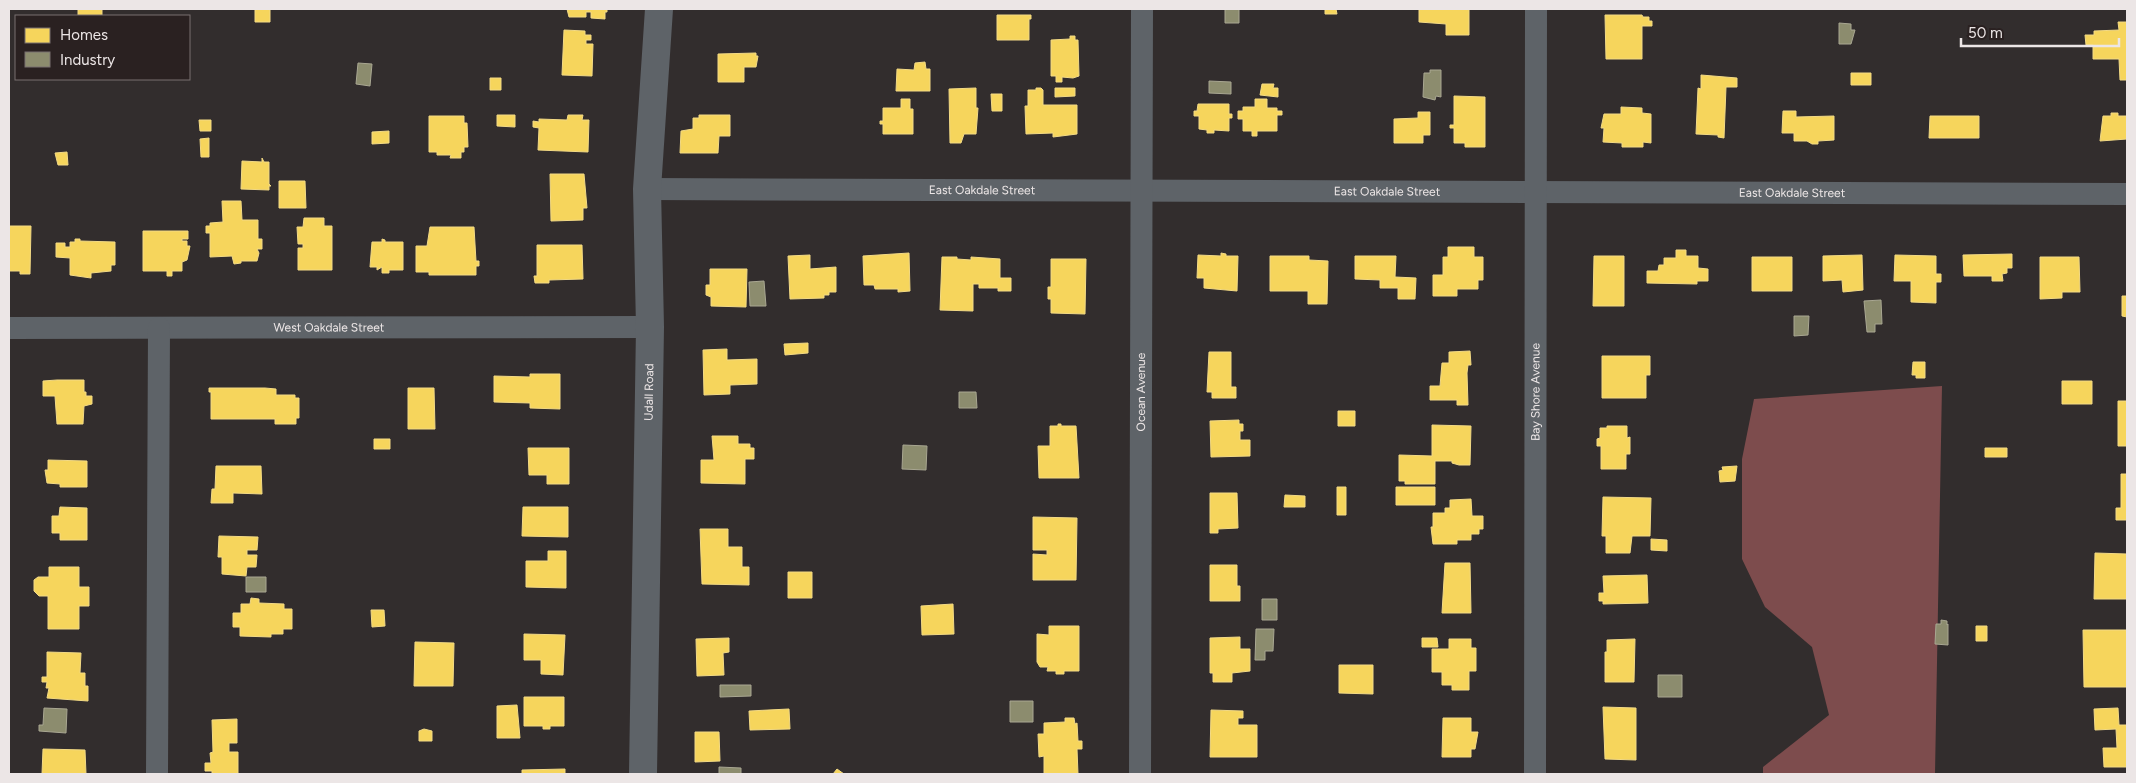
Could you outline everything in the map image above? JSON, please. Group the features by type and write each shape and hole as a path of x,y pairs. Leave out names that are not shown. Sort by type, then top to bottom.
{"street":[{"name":"Udall Road","path":"642,774 650,327 647,190 659,9"},
{"name":"Ocean Avenue","path":"1140,774 1142,9"},
{"name":"Bay Shore Avenue","path":"1535,774 1536,9"},
{"name":"East Oakdale Street","path":"647,190 1142,193 2127,194"},
{"name":"West Oakdale Street","path":"9,328 650,327"},
{"path":"157,774 159,328"}],"shaded area":[{"path":"1942,386 1935,774 1763,774 1763,767 1829,715 1812,647 1765,607 1742,559 1742,459 1754,399"}],"building: Homes":[{"path":"78,9 102,9 102,15 78,15"},
{"path":"255,9 270,9 270,22 255,22"},
{"path":"567,9 607,9 607,12 605,12 605,19 591,18 591,12 586,12 586,17 569,17"},
{"path":"1325,9 1336,9 1337,14 1325,14"},
{"path":"1419,9 1469,9 1469,35 1446,35 1446,24 1419,22"},
{"path":"997,15 1031,15 1031,19 1029,19 1029,40 997,40"},
{"path":"1605,15 1642,15 1643,17 1649,17 1649,21 1652,21 1652,26 1642,26 1642,59 1606,59"},
{"path":"2118,22 2127,22 2127,80 2120,80 2119,59 2093,59 2093,45 2086,45 2085,35 2094,35 2094,31 2119,30"},
{"path":"564,30 585,31 585,35 591,35 591,40 586,40 586,44 593,44 592,76 562,75"},
{"path":"1070,36 1075,36 1075,40 1078,40 1079,76 1073,78 1062,77 1062,82 1056,82 1056,76 1051,76 1051,40 1070,39"},
{"path":"756,53 756,56 758,56 756,67 744,67 744,82 718,82 718,54"},
{"path":"925,62 926,69 930,69 930,91 896,91 897,69 914,70 915,63"},
{"path":"1851,73 1871,73 1871,85 1851,85"},
{"path":"1701,75 1737,78 1737,87 1726,87 1724,138 1718,137 1718,135 1696,134 1698,88 1701,89"},
{"path":"490,78 501,78 501,90 490,90"},
{"path":"1262,84 1274,84 1273,88 1278,88 1278,97 1260,95"},
{"path":"976,88 976,108 978,108 976,134 964,134 961,143 950,143 949,89"},
{"path":"1036,88 1043,90 1043,105 1077,105 1077,134 1053,137 1053,133 1026,134 1025,106 1028,106 1028,90 1036,90"},
{"path":"1055,88 1075,88 1075,96 1055,97"},
{"path":"991,94 1002,94 1002,111 992,111"},
{"path":"1454,96 1485,97 1485,147 1465,147 1465,143 1454,143 1454,128 1450,128 1450,125 1454,125"},
{"path":"901,99 910,99 910,109 913,109 913,134 883,134 883,124 880,124 880,121 883,121 883,108 901,108"},
{"path":"1255,99 1267,99 1267,108 1277,108 1277,111 1282,111 1282,115 1277,115 1277,131 1257,131 1257,136 1252,136 1252,131 1243,131 1243,119 1238,119 1238,111 1243,111 1243,107 1255,107"},
{"path":"1198,104 1229,104 1229,114 1232,114 1232,118 1229,118 1229,131 1214,130 1214,133 1207,133 1207,130 1199,129 1199,116 1194,116 1194,111 1197,111"},
{"path":"1621,107 1642,108 1642,113 1651,114 1651,143 1643,142 1643,147 1622,147 1622,143 1603,142 1604,128 1601,128 1604,114 1621,114"},
{"path":"1783,111 1796,111 1796,117 1834,116 1834,140 1818,141 1818,144 1812,144 1807,141 1794,141 1794,133 1782,133"},
{"path":"1418,112 1430,112 1430,135 1423,135 1423,143 1394,143 1394,119 1418,118"},
{"path":"2111,113 2118,113 2118,116 2127,116 2127,139 2100,141 2103,116 2111,116"},
{"path":"497,115 515,115 515,127 497,126"},
{"path":"568,115 583,115 582,120 589,120 588,152 538,150 539,128 533,127 533,121 539,122 539,119 567,120"},
{"path":"699,115 730,115 730,136 719,136 718,153 680,153 681,131 693,129 693,118 699,118"},
{"path":"429,116 464,116 464,123 467,123 468,147 464,147 464,152 461,152 461,158 450,158 451,155 437,155 437,152 429,152"},
{"path":"1930,116 1979,116 1979,138 1929,138"},
{"path":"199,120 211,120 211,131 200,131"},
{"path":"389,131 389,143 372,144 372,132"},
{"path":"209,138 209,157 201,157 200,139"},
{"path":"67,152 68,165 58,165 55,153"},
{"path":"262,158 264,162 269,162 269,184 271,186 269,186 269,190 241,189 242,161 262,162"},
{"path":"550,174 584,174 587,208 583,208 583,220 551,221"},
{"path":"279,181 305,181 306,208 279,208"},
{"path":"222,201 241,201 242,220 258,220 258,239 262,239 262,249 257,249 259,253 257,261 241,261 241,263 234,264 232,256 210,257 210,233 206,233 206,226 210,226 210,223 223,222"},
{"path":"304,218 324,218 324,226 332,226 332,270 298,270 298,248 303,248 303,244 298,244 297,227 303,227"},
{"path":"9,226 31,226 30,274 20,274 20,271 9,271"},
{"path":"430,227 474,227 476,261 479,261 479,266 476,266 476,275 429,275 429,272 416,272 416,246 427,246"},
{"path":"143,231 188,231 188,239 182,239 182,241 187,241 187,246 190,246 187,260 182,262 182,271 172,271 172,276 167,276 167,271 143,271"},
{"path":"75,239 80,239 80,241 115,242 115,265 111,265 111,271 91,273 91,278 70,275 70,258 56,257 56,243 65,243 65,247 70,247 70,242 75,242"},
{"path":"382,239 385,242 403,242 403,270 389,270 389,273 382,273 382,267 377,270 377,267 370,267 372,242 382,242"},
{"path":"537,245 582,245 583,279 549,280 549,283 535,283 534,276 537,276"},
{"path":"1448,247 1474,247 1474,257 1483,257 1483,280 1478,280 1478,289 1457,289 1457,296 1433,296 1433,275 1443,275 1443,257 1448,257"},
{"path":"1676,250 1686,250 1686,256 1698,256 1698,268 1708,269 1708,281 1697,281 1697,284 1647,283 1647,271 1658,271 1659,265 1664,265 1664,258 1676,258"},
{"path":"909,253 910,291 898,292 898,289 875,289 874,285 864,285 863,256"},
{"path":"1221,253 1226,254 1226,256 1238,256 1237,291 1204,288 1204,278 1197,278 1198,255 1221,256"},
{"path":"2012,254 2012,268 2007,268 2007,273 2002,274 2003,281 1992,281 1992,276 1964,276 1963,255"},
{"path":"810,255 810,269 836,267 836,292 829,292 829,295 824,295 824,298 790,299 788,256"},
{"path":"1862,255 1863,290 1843,292 1842,280 1823,281 1823,256"},
{"path":"1895,255 1936,256 1936,274 1941,274 1941,282 1936,282 1936,303 1911,302 1911,281 1894,281"},
{"path":"1270,256 1309,256 1309,260 1328,261 1327,304 1308,304 1308,291 1270,291"},
{"path":"1355,256 1396,256 1395,277 1416,278 1415,299 1398,299 1398,288 1380,288 1380,280 1355,279"},
{"path":"1594,256 1624,256 1624,306 1593,306"},
{"path":"942,257 957,257 957,259 971,260 971,257 1000,259 1000,278 1011,278 1011,291 998,291 998,288 979,288 979,284 973,284 973,311 940,310"},
{"path":"1752,257 1792,257 1792,291 1752,291"},
{"path":"2040,257 2079,257 2080,292 2062,292 2062,298 2040,299"},
{"path":"1051,259 1086,259 1085,314 1051,313 1051,299 1048,299 1048,287 1051,287"},
{"path":"710,269 747,269 746,307 711,306 711,297 706,295 706,285 710,285"},
{"path":"2122,296 2127,296 2127,317 2122,316"},
{"path":"808,343 808,353 785,355 784,344"},
{"path":"727,349 727,360 757,359 757,384 730,385 730,394 704,395 703,350"},
{"path":"1470,351 1471,365 1468,365 1467,373 1468,405 1457,405 1457,400 1430,400 1430,386 1440,386 1442,363 1449,363 1449,352"},
{"path":"1209,352 1231,352 1231,387 1236,387 1236,398 1212,398 1212,392 1207,392"},
{"path":"1602,356 1650,356 1650,375 1646,375 1646,398 1602,398"},
{"path":"1913,362 1925,362 1925,378 1916,378 1916,375 1912,375"},
{"path":"530,374 560,374 560,409 530,408 530,403 494,402 494,376 530,377"},
{"path":"84,380 84,392 86,392 86,396 92,396 92,404 84,406 83,424 57,424 55,396 43,396 43,381"},
{"path":"2062,381 2092,381 2092,404 2062,404"},
{"path":"209,388 265,388 276,389 276,395 295,395 295,398 299,398 299,418 296,418 296,424 275,424 275,419 211,419 211,392 209,392"},
{"path":"408,388 434,388 435,429 408,429"},
{"path":"2118,401 2127,401 2127,446 2118,446"},
{"path":"1338,411 1355,411 1355,426 1338,426"},
{"path":"1239,420 1239,424 1243,424 1243,431 1240,431 1240,440 1250,440 1250,456 1211,457 1210,421"},
{"path":"1058,424 1061,424 1061,426 1076,426 1079,478 1039,478 1038,446 1050,446 1050,426 1058,426"},
{"path":"1432,425 1471,426 1470,465 1459,465 1452,463 1452,461 1435,461 1435,484 1405,484 1405,481 1399,481 1399,455 1432,456"},
{"path":"1607,426 1627,426 1627,438 1630,437 1630,454 1626,454 1626,469 1601,469 1601,446 1597,446 1597,439 1600,438 1600,428 1607,428"},
{"path":"712,436 738,436 738,444 750,444 750,448 754,448 754,459 745,459 745,484 701,483 701,460 714,460"},
{"path":"374,439 390,439 390,449 374,449"},
{"path":"528,448 569,448 569,484 547,484 547,475 529,475"},
{"path":"1985,448 2007,448 2007,457 1985,457"},
{"path":"48,460 87,461 87,487 60,487 60,484 47,483 45,470 48,470"},
{"path":"216,466 261,466 262,494 233,493 233,503 211,503 212,489 215,489"},
{"path":"1737,466 1735,481 1720,482 1719,471 1723,470 1722,467"},
{"path":"2121,474 2127,474 2127,520 2116,520 2116,508 2121,508"},
{"path":"1337,487 1346,487 1346,515 1337,515"},
{"path":"1396,487 1435,487 1435,505 1396,505"},
{"path":"1210,493 1237,493 1238,528 1218,529 1218,533 1210,533"},
{"path":"1285,495 1305,496 1305,507 1284,507"},
{"path":"1603,497 1651,498 1650,536 1632,536 1630,553 1606,553 1606,536 1602,536"},
{"path":"1471,499 1472,516 1483,516 1483,529 1479,529 1479,534 1471,534 1471,540 1457,540 1457,544 1433,544 1431,527 1433,527 1433,513 1445,513 1445,508 1450,508 1450,500"},
{"path":"60,507 87,508 87,540 60,540 60,533 52,533 52,516 59,516"},
{"path":"523,507 568,507 568,537 522,536"},
{"path":"1033,517 1077,518 1076,580 1033,580 1033,554 1047,555 1047,550 1033,550"},
{"path":"700,529 728,529 728,547 742,547 742,567 749,567 749,585 702,584"},
{"path":"219,536 258,537 257,550 247,550 247,555 257,555 256,567 247,567 246,576 222,574 222,557 218,557"},
{"path":"1651,539 1667,540 1667,551 1651,550"},
{"path":"548,551 566,551 566,588 526,587 526,561 548,561"},
{"path":"2095,553 2127,554 2127,599 2094,599"},
{"path":"1445,563 1470,563 1471,613 1442,613"},
{"path":"1210,565 1237,565 1237,586 1240,586 1240,601 1210,601"},
{"path":"49,567 79,567 79,587 89,587 89,606 79,606 79,629 48,629 48,596 39,596 34,591 34,580 38,577 49,577"},
{"path":"788,572 812,572 812,598 788,598"},
{"path":"1647,575 1648,603 1603,604 1603,601 1599,601 1599,593 1604,593 1603,576"},
{"path":"251,598 259,599 259,603 284,604 284,609 292,609 292,629 283,629 283,634 271,634 271,637 240,636 240,627 233,627 233,613 241,613 241,604 250,604"},
{"path":"953,604 954,634 922,635 921,606"},
{"path":"371,610 384,610 385,626 372,627"},
{"path":"1049,626 1079,626 1079,671 1064,671 1064,674 1056,674 1056,671 1047,671 1048,667 1040,667 1037,662 1037,634 1049,635"},
{"path":"1976,626 1987,626 1987,641 1976,641"},
{"path":"2083,630 2127,630 2127,687 2084,687"},
{"path":"524,634 565,635 563,675 541,674 541,660 524,660"},
{"path":"1240,637 1240,649 1250,649 1250,671 1232,673 1232,682 1213,682 1213,673 1210,673 1210,638"},
{"path":"729,638 729,652 723,653 724,675 697,676 696,639"},
{"path":"1422,638 1437,638 1438,647 1422,647"},
{"path":"1449,639 1471,639 1471,648 1476,648 1476,671 1469,671 1469,690 1452,690 1452,685 1442,685 1442,672 1432,672 1432,649 1449,649"},
{"path":"1635,639 1634,682 1605,682 1607,640"},
{"path":"415,642 454,643 453,686 414,686"},
{"path":"47,652 81,653 80,673 85,673 85,686 88,686 88,701 47,698 49,688 46,688 47,682 42,682 42,677 47,677"},
{"path":"1339,665 1373,665 1373,694 1339,693"},
{"path":"524,697 564,697 564,726 550,726 550,729 543,729 543,726 524,726"},
{"path":"517,705 520,738 497,738 497,706"},
{"path":"1603,707 1636,708 1636,760 1605,759"},
{"path":"2118,708 2119,725 2127,725 2127,767 2104,767 2103,748 2117,748 2116,729 2095,730 2094,709"},
{"path":"789,709 790,729 750,730 749,711"},
{"path":"1211,710 1243,711 1243,718 1238,718 1238,725 1257,725 1257,757 1210,757"},
{"path":"1065,718 1074,718 1075,724 1077,723 1078,741 1082,741 1082,749 1077,749 1078,774 1044,774 1044,756 1039,757 1038,734 1044,734 1044,723 1065,722"},
{"path":"1443,718 1471,718 1471,732 1478,732 1475,749 1471,749 1471,757 1442,757"},
{"path":"237,719 237,743 229,743 229,752 238,752 238,774 212,774 212,771 205,771 205,763 211,763 210,753 213,752 212,720"},
{"path":"424,729 432,731 432,741 419,741 419,731"},
{"path":"695,732 719,732 720,761 695,762"},
{"path":"43,749 85,750 86,774 42,774"},
{"path":"565,769 565,774 522,774 522,770"},
{"path":"837,769 844,774 833,774"}],"building: Industry":[{"path":"1225,9 1239,9 1239,23 1225,23"},
{"path":"1839,23 1851,24 1851,30 1855,30 1851,44 1839,44"},
{"path":"358,63 372,64 370,86 356,84"},
{"path":"1430,70 1441,70 1441,97 1436,96 1435,100 1423,97 1424,73 1430,73"},
{"path":"1209,81 1231,82 1231,94 1209,93"},
{"path":"764,281 766,306 750,306 749,282"},
{"path":"1881,300 1882,324 1875,324 1875,332 1867,332 1864,301"},
{"path":"1794,316 1809,316 1808,335 1794,336"},
{"path":"959,392 976,392 977,408 959,408"},
{"path":"903,445 927,446 926,470 902,469"},
{"path":"246,577 266,577 266,592 246,592"},
{"path":"1262,599 1277,599 1277,620 1262,620"},
{"path":"1941,620 1947,621 1948,624 1948,645 1935,644 1936,624 1941,624"},
{"path":"1256,629 1274,629 1273,651 1265,651 1265,660 1255,660"},
{"path":"1658,675 1682,675 1682,697 1658,697"},
{"path":"720,685 751,685 751,696 720,697"},
{"path":"1010,701 1033,701 1033,722 1010,722"},
{"path":"44,708 67,709 66,733 39,731 39,725 43,725"},
{"path":"719,767 741,768 741,774 719,774"}]}
